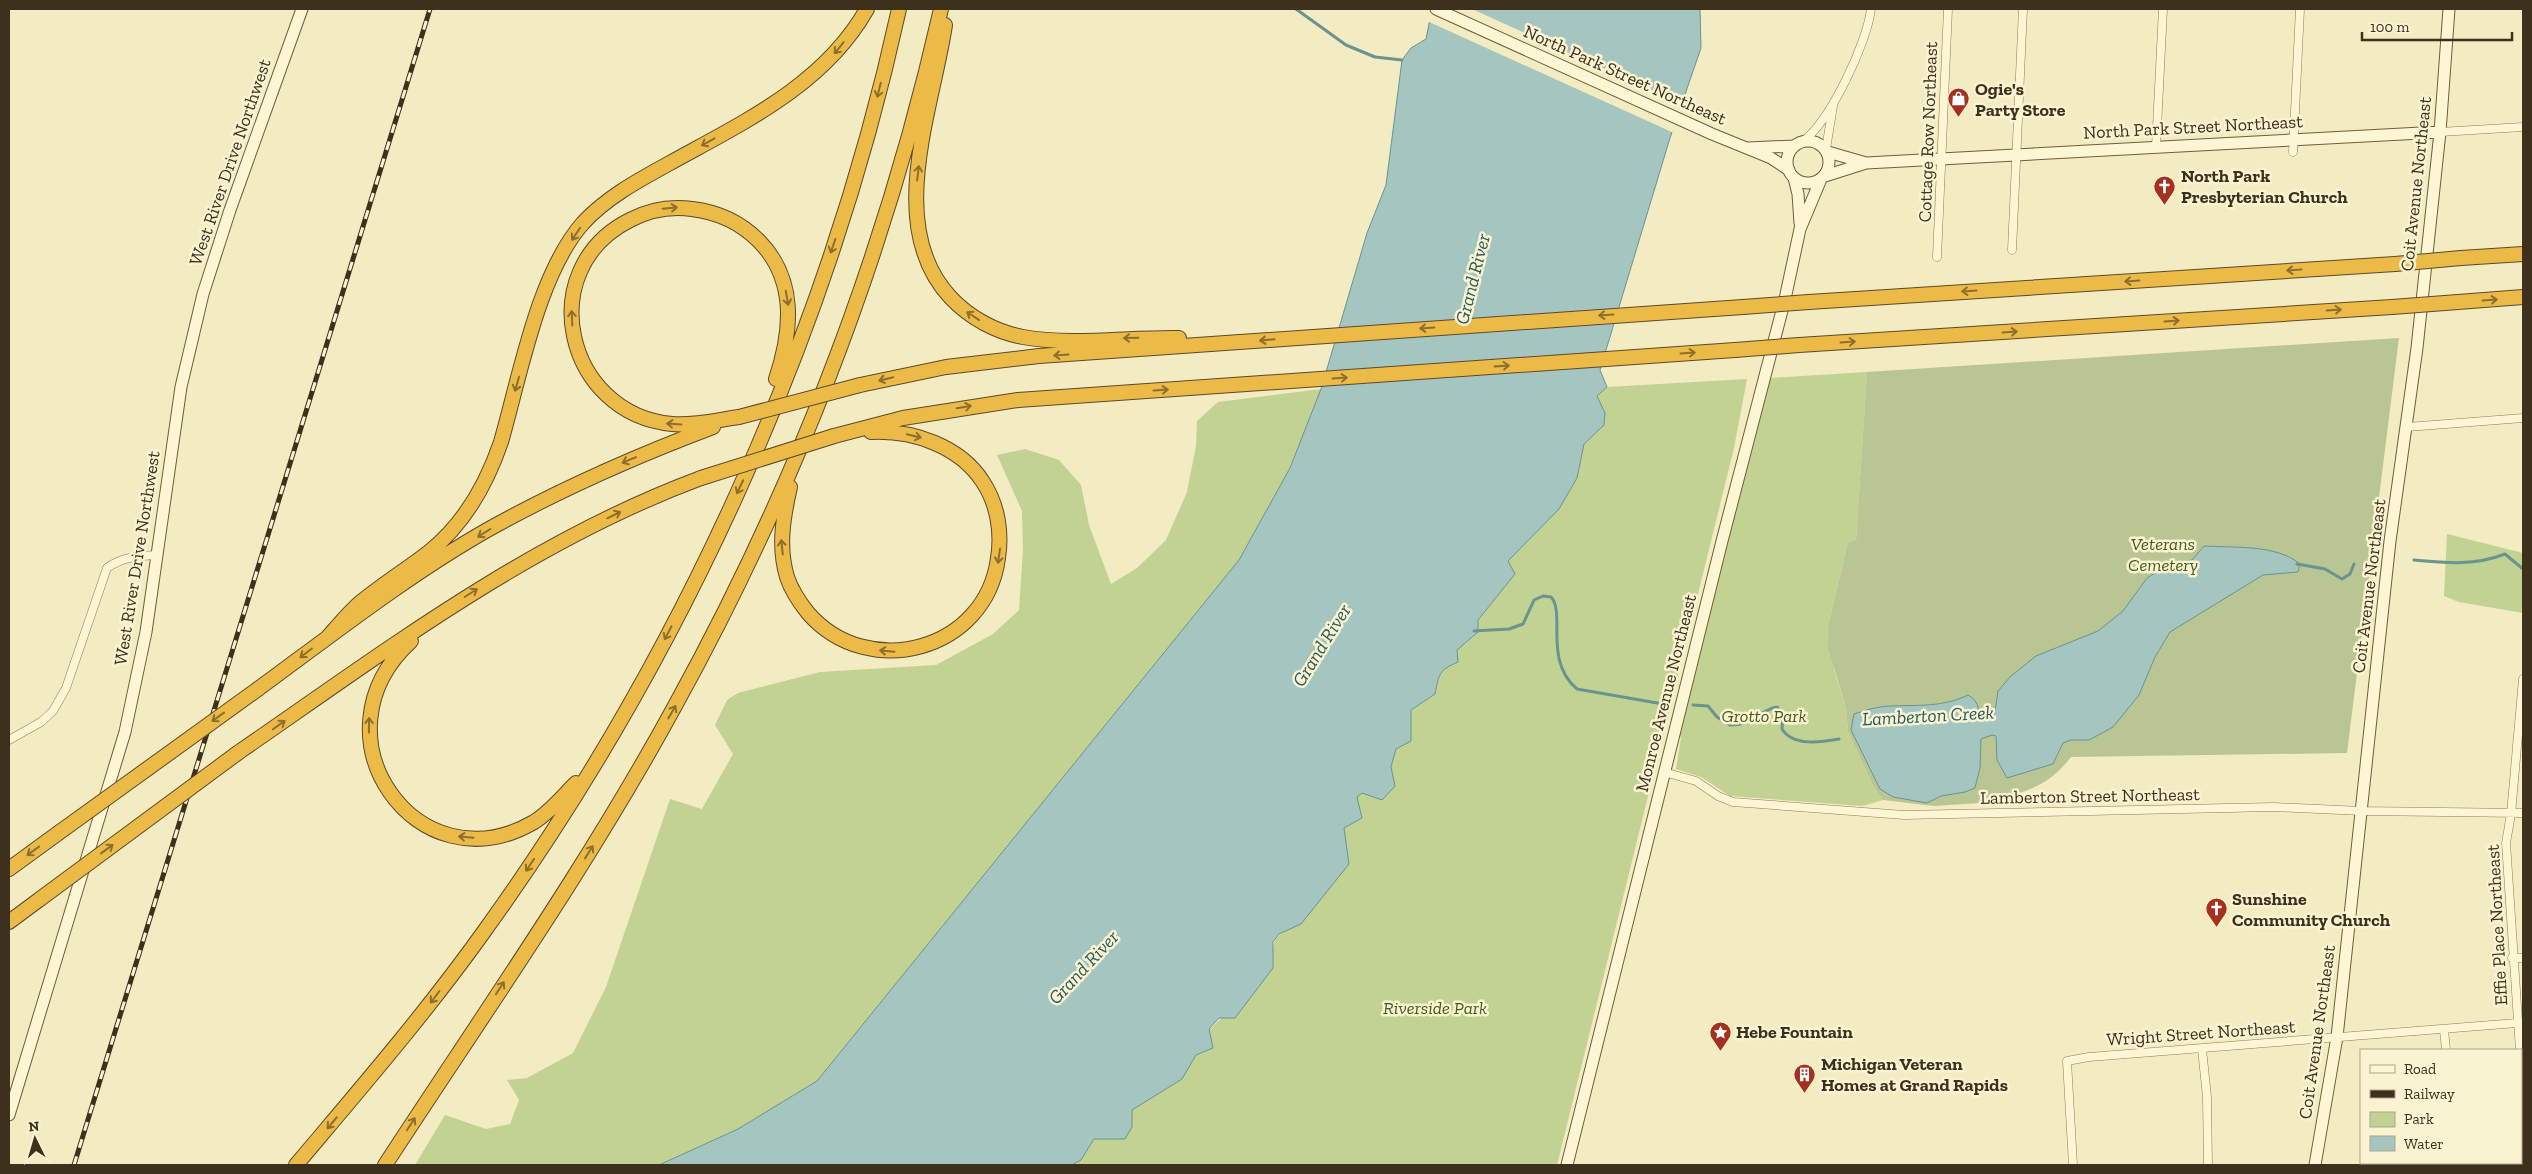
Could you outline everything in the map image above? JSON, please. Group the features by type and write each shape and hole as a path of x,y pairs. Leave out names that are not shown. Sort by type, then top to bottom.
{"highway":[{"path":"327,638 360,603 430,550 456,525 477,496 492,468 501,442 550,277 583,224 606,202 636,182 776,104 808,80 836,53 867,9"},
{"path":"296,1165 408,1032 483,934 545,843 594,765 651,665 705,563 760,443 838,231 869,130 899,9"},
{"path":"385,1165 622,798 716,630 794,464 853,312 879,236 907,143 941,9"},
{"path":"947,9 942,48 920,159 915,205 917,226 924,255 943,289 962,308 983,323 1003,332 1025,337 1052,339 1187,338 1232,343"},
{"path":"739,417 680,425 649,420 629,412 609,398 586,370 576,348 572,325 574,289 584,265 594,250 609,234 624,223 663,208 682,207 711,212 735,222 749,232 773,258 780,270 785,288 789,324 760,443"},
{"path":"9,869 327,638 487,530 613,466 739,417 860,385 937,369 1007,359 1655,312 2523,254"},
{"path":"9,922 239,752 446,609 508,570 651,497 701,478 834,436 903,418 1018,400 1799,345 2523,297"},
{"path":"794,464 782,521 783,552 787,578 802,605 821,627 839,638 865,649 896,651 927,646 958,629 980,607 996,575 1001,537 994,506 985,484 973,467 957,454 917,436 886,431 848,433"},
{"path":"446,609 404,648 386,669 374,695 369,719 369,740 376,768 388,790 402,808 436,830 457,836 483,838 511,833 546,814 594,765"}],"main road":[{"name":"West River Drive Northwest","path":"9,1115 125,732 146,632 181,387 203,294 230,210 302,9"},
{"name":"North Park Street Northeast","path":"1436,9 1695,126 1771,158 1791,174"},
{"name":"Coit Avenue Northeast","path":"2315,1165 2337,1037 2390,541 2407,427 2440,132 2449,9"},
{"name":"North Park Street Northeast","path":"1823,177 1866,163 2440,132"},
{"path":"1815,142 1827,150 1829,164 1823,177 1810,183 1791,174 1788,157 1798,144 1815,142"},
{"name":"North Park Street Northeast","path":"1746,148 1798,144"},
{"name":"North Park Street Northeast","path":"1827,150 1866,163"},
{"name":"Monroe Avenue Northeast","path":"1791,174 1798,194 1800,229"},
{"name":"Monroe Avenue Northeast","path":"1567,1165 1664,772 1785,299 1800,229 1823,177"}],"street":[{"path":"1798,144 1812,135 1834,100 1866,37 1871,9"},
{"name":"Cottage Row Northeast","path":"1937,257 1948,9"},
{"path":"2012,250 2024,9"},
{"path":"2156,147 2163,9"},
{"path":"2293,152 2300,9"},
{"path":"1827,150 1834,100"},
{"name":"North Park Street Northeast","path":"2440,132 2523,127"},
{"path":"2407,427 2523,418"},
{"path":"9,740 41,722 53,711 66,688 107,568 116,561 130,557 157,555"},
{"name":"Effie Place Northeast","path":"2520,1049 2512,958 2506,843 2511,814 2523,679"},
{"name":"Lamberton Street Northeast","path":"1664,772 1696,781 1718,796 1733,802 1914,815 2274,807 2362,811 2523,814"},
{"path":"2512,958 2523,958"},
{"name":"Wright Street Northeast","path":"2073,1165 2067,1061 2089,1057 2517,1023"},
{"path":"2444,1030 2446,1049"},
{"path":"2202,1049 2207,1097 2208,1165"},
{"path":"2522,1078 2523,1091"}],"green space":[{"name":"Veterans Cemetery","path":"2399,338 2347,753 2071,757 2056,774 2038,786 2018,793 1996,796 1995,802 1934,806 1883,800 1873,786 1848,731 1846,708 1828,648 1829,622 1848,542 1856,540 1867,372"},
{"name":"Grotto Park","path":"1867,372 1856,540 1848,542 1829,622 1834,670 1846,708 1848,731 1873,786 1883,800 1862,806 1730,796 1701,777 1676,769 1681,738 1678,731 1770,378"},
{"name":"Riverside Park","path":"1747,379 1734,448 1557,1165 1072,1165 1081,1160 1094,1139 1132,1127 1132,1110 1182,1079 1196,1055 1213,1048 1209,1030 1273,968 1274,943 1279,935 1301,924 1357,797 1391,767 1396,749 1411,741 1411,710 1435,694 1440,674 1458,662 1457,650 1478,632 1478,620 1515,574 1508,561 1559,509 1577,478 1584,444 1604,425 1605,413 1597,396 1607,387"},
{"path":"1321,389 1290,468 1239,560 817,1081 738,1129 659,1165 415,1165 445,1115 486,1129 510,1124 519,1100 507,1080 527,1078 573,1053 606,987 670,799 702,809 733,754 715,725 727,700 738,693 820,672 936,665 993,634 1019,610 1023,550 1022,511 997,455 1025,449 1059,460 1081,485 1089,525 1111,584 1137,568 1166,540 1187,492 1196,446 1197,421 1218,402"},
{"path":"2447,534 2523,553 2523,613 2459,602 2444,596"}],"water":[{"name":"Grand River","path":"1432,9 1700,9 1701,48 1670,138 1600,370 1607,387 1597,396 1605,413 1604,425 1584,444 1577,478 1559,509 1508,561 1515,574 1478,620 1478,632 1457,650 1458,662 1443,670 1435,694 1411,710 1411,741 1396,749 1391,767 1395,786 1382,800 1362,793 1357,797 1362,818 1344,828 1349,864 1301,924 1279,934 1273,942 1273,968 1235,1018 1219,1018 1209,1029 1213,1048 1196,1055 1182,1079 1132,1110 1132,1127 1125,1139 1094,1139 1081,1160 1072,1165 659,1165 738,1129 817,1081 1239,560 1290,468 1321,389 1367,233 1386,185 1402,60 1411,48 1426,39"},
{"path":"2204,546 2267,550 2279,553 2300,564 2298,572 2263,575 2170,632 2155,657 2139,695 2113,727 2089,740 2071,740 2063,743 2053,764 2007,778 1997,760 1996,736 1992,735 1981,739 1980,768 1975,788 1965,792 1941,796 1927,803 1893,797 1880,789 1851,730 1854,714 1882,707 1950,702 1968,695 1977,705 1979,718 1994,718 1998,691 2011,676 2036,656 2098,631 2123,611 2147,578 2169,564 2192,560"}],"pier":[{"path":"1430,9 1472,9 1684,105 1674,133 1427,21"}],"waterway":[{"path":"1296,9 1346,45 1375,57 1402,60"},
{"name":"Lamberton Creek","path":"2414,560 2449,563 2471,562 2505,554 2523,569"},
{"name":"Lamberton Creek","path":"2297,564 2325,569 2342,579 2350,574 2354,564"},
{"name":"Lamberton Creek","path":"1474,631 1509,629 1523,624 1534,600 1543,596 1551,597 1557,614 1558,651 1561,665 1567,677 1577,689 1663,704"},
{"name":"Lamberton Creek","path":"1693,705 1708,706 1717,717 1730,725 1738,725 1750,721 1765,711 1777,707 1783,714 1782,729 1793,739 1808,742 1839,739"}],"railway":[{"path":"74,1165 430,9"}],"place":[{"name":"Ogie's Party Store","path":"1959,118"},
{"name":"North Park Presbyterian Church","path":"2165,205"},
{"name":"Sunshine Community Church","path":"2216,928"},
{"name":"Hebe Fountain","path":"1720,1051"},
{"name":"Michigan Veteran Homes at Grand Rapids","path":"1805,1093"}]}
